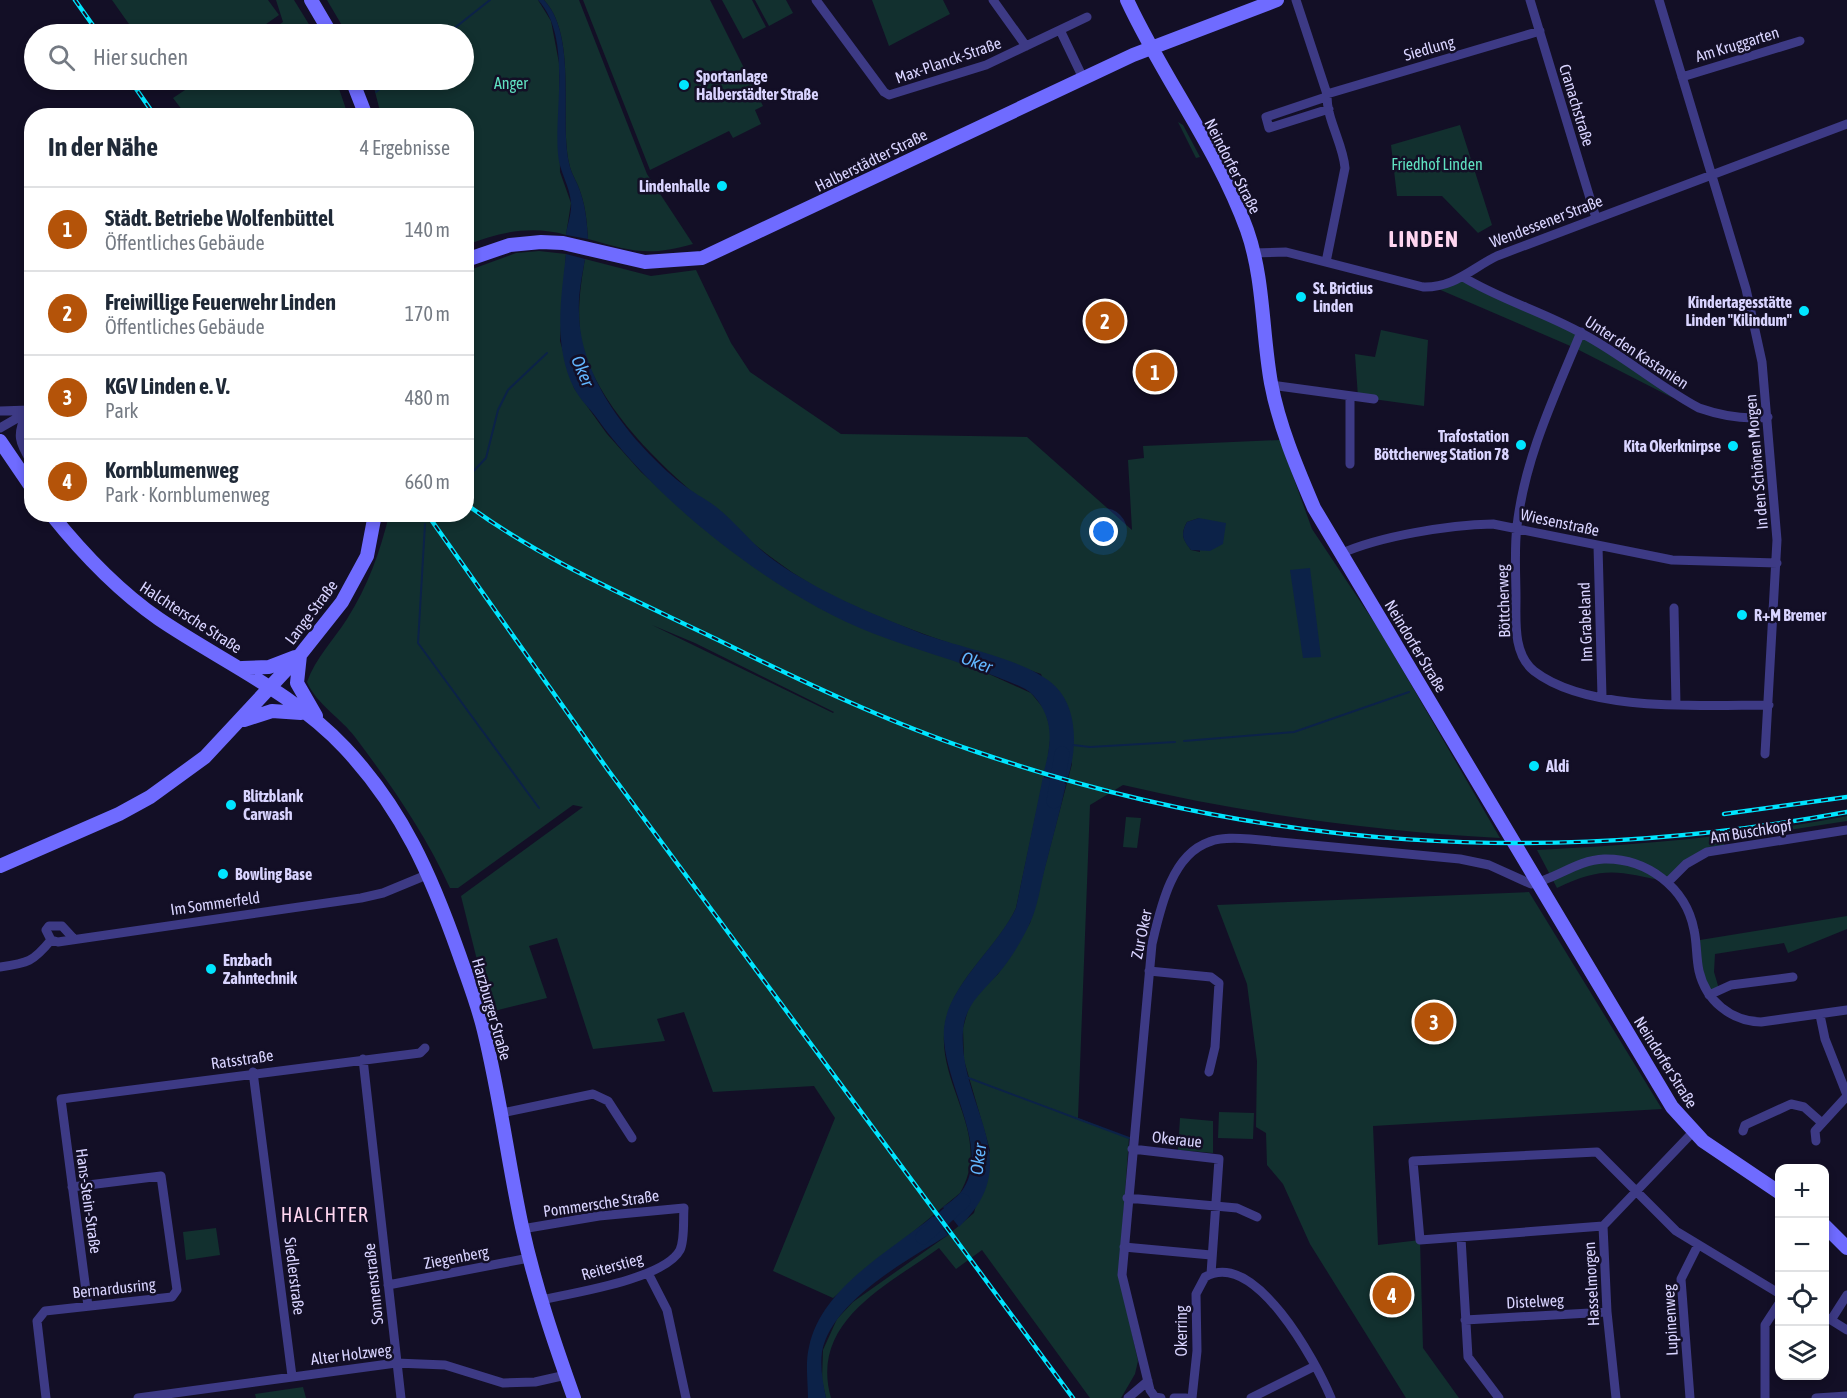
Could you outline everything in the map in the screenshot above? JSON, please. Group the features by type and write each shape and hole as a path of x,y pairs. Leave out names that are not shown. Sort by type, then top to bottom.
{"main road":[{"path":"311,0 325,24"},
{"name":"Neindorfer Straße","path":"1126,0 1232,194 1253,253 1271,385 1293,459 1314,508 1672,1107 1693,1132 1775,1189"},
{"name":"Halberstädter Straße","path":"474,257 510,245 541,242 563,243 645,262 688,261 722,250 1150,47 1277,0"},
{"path":"356,90 363,108"},
{"path":"0,441 24,476"},
{"name":"Halchtersche Straße","path":"58,522 90,561 134,601 183,635 270,688"},
{"name":"Lange Straße","path":"0,866 118,814 150,796 205,757 300,655 342,602 367,556 373,522"},
{"path":"239,668 269,667 300,655 297,683 303,699 322,726"},
{"name":"Harzburger Straße","path":"270,688 322,726 352,756 386,797 414,842 429,874 480,1014 502,1113 522,1230 541,1300 574,1398"},
{"path":"239,722 272,711 291,711 308,716"},
{"path":"1829,1230 1847,1248"}],"street":[{"name":"Max-Planck-Straße","path":"816,0 884,93 889,95 960,75 1087,17"},
{"path":"993,0 1026,46"},
{"path":"1296,0 1327,95 1345,168 1326,262"},
{"name":"Cranachstraße","path":"1530,0 1596,218"},
{"name":"Am Kruggarten","path":"1659,0 1711,175"},
{"path":"1060,30 1083,78"},
{"name":"Siedlung","path":"1329,109 1269,128 1266,117 1327,95 1540,31"},
{"name":"Am Kruggarten","path":"1682,76 1800,41"},
{"name":"Wendessener Straße","path":"1253,253 1277,251 1424,287 1448,285 1497,256 1847,124"},
{"name":"In den Schönen Morgen","path":"1711,175 1757,332 1768,417 1777,563 1766,754"},
{"name":"Unter den Kastanien","path":"1463,278 1486,291 1528,307 1581,332 1699,408 1719,415 1749,419 1768,417"},
{"name":"Böttcherweg","path":"1581,332 1545,415 1529,465 1516,527 1517,634 1521,653 1533,670 1546,678 1602,697 1676,705 1769,705"},
{"path":"1271,385 1374,399"},
{"path":"1350,396 1350,464"},
{"path":"0,411 24,411"},
{"path":"0,428 24,414"},
{"path":"24,422 18,436 24,451"},
{"name":"Wiesenstraße","path":"1340,554 1373,542 1471,525 1516,527 1672,560 1777,563"},
{"name":"Im Grabeland","path":"1598,546 1602,697"},
{"path":"1674,608 1676,705"},
{"name":"Am Buschkopf","path":"1668,882 1686,864 1707,852 1847,830"},
{"name":"Zur Oker","path":"1157,1398 1148,1381 1123,1287 1124,1246 1149,971 1159,914 1175,876 1191,853 1211,841 1250,839 1460,859 1489,865 1522,882 1539,883"},
{"path":"1539,883 1575,865 1601,859 1640,865 1668,882 1688,910 1694,928 1699,971 1709,995 1721,1008 1751,1022 1847,1010"},
{"name":"Im Sommerfeld","path":"51,940 58,942 361,898 429,874"},
{"path":"0,967 27,963 36,959 51,940 46,930 56,924 62,926 74,939"},
{"path":"1149,971 1211,977 1220,983 1215,1047 1209,1072"},
{"path":"1709,995 1731,985 1793,977"},
{"path":"1816,1141 1815,1131 1821,1122 1847,1096 1825,1039 1820,1015"},
{"name":"Ratsstraße","path":"61,1099 253,1072 420,1053 425,1048"},
{"name":"Sonnenstraße","path":"363,1059 401,1398"},
{"name":"Siedlerstraße","path":"253,1072 292,1376"},
{"path":"502,1113 593,1094 608,1101 633,1138"},
{"name":"Hans-Stein-Straße","path":"61,1099 88,1306"},
{"path":"1743,1131 1745,1125 1791,1104 1804,1107 1821,1122"},
{"name":"Hasselmorgen","path":"1616,1398 1607,1312 1603,1226 1693,1132"},
{"name":"Okeraue","path":"1132,1149 1219,1159 1215,1206"},
{"path":"1603,1226 1420,1240 1413,1161 1597,1152 1676,1231 1775,1292"},
{"name":"Bernardusring","path":"46,1398 37,1321 39,1315 45,1311 175,1294 170,1232 161,1176 72,1187"},
{"path":"1127,1198 1237,1209 1257,1217"},
{"path":"1215,1206 1211,1274 1221,1272 1239,1276 1264,1292 1315,1366 1331,1398"},
{"name":"Pommersche Straße","path":"522,1230 599,1216 684,1208"},
{"name":"Reiterstieg","path":"541,1300 648,1273 673,1258 681,1249 684,1208"},
{"path":"1461,1238 1467,1357 1499,1398"},
{"name":"Lupinenweg","path":"1689,1398 1681,1279 1698,1245"},
{"path":"1124,1246 1211,1255"},
{"name":"Ziegenberg","path":"388,1285 529,1258"},
{"path":"648,1273 667,1310 684,1398"},
{"name":"Okerring","path":"1192,1398 1197,1352 1196,1294 1201,1281 1211,1274"},
{"path":"1829,1317 1847,1295"},
{"path":"1765,1398 1765,1325 1775,1309"},
{"name":"Distelweg","path":"1465,1320 1607,1312"},
{"path":"1829,1319 1847,1330"},
{"name":"Alter Holzweg","path":"138,1398 396,1363 445,1365 502,1383 535,1382 566,1375"},
{"path":"1251,1398 1315,1366"},
{"path":"1128,1398 1148,1381"},
{"path":"1816,1398 1847,1396"},
{"path":"1174,1398 1186,1398"}],"green space":[{"path":"112,0 268,0 279,15 266,24 129,24"},
{"path":"276,0 294,0 309,24 280,24 283,22"},
{"name":"Anger","path":"327,0 538,0 551,21 559,63 560,172 571,203 566,235 554,232 516,231 474,243 474,108 379,108 375,90 474,90 474,24 341,24"},
{"path":"544,0 579,0 647,174 693,244 664,250 640,251 588,239 584,205 570,167 566,145 564,56 561,35 554,16"},
{"name":"Sportanlage Halberstädter Straße","path":"583,0 710,0 763,106 755,110 761,124 733,138 729,131 650,170"},
{"path":"722,0 752,0 766,27 743,39"},
{"path":"755,0 786,0 793,13 769,26"},
{"path":"872,0 943,0 950,14 889,46"},
{"path":"185,90 339,90 346,108 181,108 173,98"},
{"path":"1178,122 1183,125 1200,157 1196,158"},
{"name":"Friedhof Linden","path":"1460,125 1492,225 1478,233 1442,196 1397,196 1391,145"},
{"path":"539,251 566,254 560,341 574,388 607,434 641,472 701,526 777,581 923,649 969,665 1031,693 1045,710 1051,732 1048,757 1016,908 1008,923 957,993 949,1009 945,1025 944,1047 948,1068 968,1130 971,1150 969,1171 960,1193 833,1298 773,1271 835,1118 814,1086 713,1092 684,1012 657,1019 665,1041 593,1049 557,938 529,946 547,998 490,1012 461,896 583,807 573,805 458,888 450,888 430,848 394,791 355,737 317,698 307,682 315,665 347,619 361,594 382,542 387,522 474,522 474,268 516,253","holes":["652,625 695,643 833,713"]},
{"path":"585,259 651,276 696,270 731,343 750,372 841,434 1027,437 1132,530 1128,460 1144,458 1143,446 1280,440 1312,529 1380,631 1500,838 1405,831 1310,820 1217,805 1123,785 1090,805 1078,1118 1129,1138 1119,1275 1138,1361 1135,1374 1121,1398 1090,1398 982,1250 956,1269 939,1248 877,1291 842,1326 831,1347 827,1371 831,1398 826,1398 822,1380 823,1350 837,1319 853,1302 948,1235 974,1213 990,1150 964,1060 963,1028 968,1010 977,994 998,974 1030,923 1072,764 1041,674 904,627 825,592 784,567 759,548 684,485 647,449 630,430 601,389 584,353 579,312","holes":["1199,518 1200,552 1191,550 1183,534 1187,522"]},
{"path":"1463,277 1581,332 1684,400 1671,397 1575,348 1436,288"},
{"path":"1381,330 1428,340 1424,406 1358,397 1355,354 1375,357"},
{"path":"1847,816 1847,821 1726,840 1722,849 1707,852 1668,882 1624,873 1600,873 1557,888 1537,850 1693,839"},
{"path":"1126,817 1141,818 1137,848 1123,847"},
{"path":"1529,892 1662,1109 1373,1126 1378,1245 1420,1240 1423,1348 1459,1398 1406,1398 1310,1244 1283,1184 1267,1165 1266,1133 1256,1127 1257,1061 1247,984 1217,905"},
{"path":"1847,916 1847,929 1788,953 1784,943 1715,954 1714,972 1719,989 1709,995 1701,963 1700,940"},
{"path":"1219,1112 1254,1113 1253,1139 1218,1138"},
{"path":"1180,1118 1213,1121 1213,1153 1178,1150"},
{"path":"216,1228 220,1255 186,1260 183,1232"},
{"path":"303,1387 306,1398 256,1398 255,1394"}],"water":[{"path":"538,0 544,0 554,16 561,35 566,79 566,145 570,167 584,205 588,239 566,235 571,203 558,154 558,53 555,33 548,15"},
{"path":"566,254 585,259 579,313 588,362 612,408 645,449 681,483 715,506 767,555 809,582 844,601 933,638 1010,661 1044,677 1063,696 1072,718 1074,742 1068,777 1044,771 1050,740 1048,722 1040,704 1029,692 1016,684 982,671 872,633 796,595 720,543 651,481 621,449 581,399 567,372 560,322"},
{"path":"1199,518 1226,523 1223,544 1210,551 1191,550 1184,540 1184,530 1187,522"},
{"path":"1310,568 1321,657 1303,658 1290,570"},
{"path":"1043,777 1066,784 1035,911 1015,951 975,1000 964,1022 964,1058 990,1156 988,1179 979,1203 959,1227 943,1207 961,1192 970,1175 972,1156 969,1135 945,1049 944,1029 947,1013 954,997 1008,923 1016,908"},
{"path":"933,1216 948,1235 873,1284 840,1316 828,1334 822,1352 826,1398 808,1398 809,1347 816,1326 827,1307 859,1273"}],"waterway":[{"path":"460,24 490,0"},
{"path":"474,471 486,458 498,410 508,390 547,353"},
{"path":"425,524 418,643 539,808"},
{"path":"1184,741 1294,732 1409,692"},
{"path":"1073,745 1090,747 1175,742"},
{"name":"Oker","path":"1054,801 1062,754"},
{"path":"966,1077 1129,1138"},
{"name":"Oker","path":"923,1237 963,1201"}],"railway":[{"path":"75,0 92,24"},
{"path":"137,90 149,108"},
{"path":"474,510 556,561 780,670 877,714 977,752 1085,785 1192,810 1300,829 1408,839 1517,843 1626,840 1736,829 1847,812"},
{"path":"433,522 608,770 1073,1398"},
{"path":"1724,814 1847,797"}],"place":[{"name":"Sportanlage Halberstädter Straße","path":"684,85"},
{"name":"Lindenhalle","path":"722,186"},
{"name":"St. Brictius Linden","path":"1301,297"},
{"name":"Kindertagesstätte Linden \"Kilindum\"","path":"1804,311"},
{"name":"Freiwillige Feuerwehr Linden","path":"1105,321"},
{"name":"Städt. Betriebe Wolfenbüttel","path":"1155,372"},
{"name":"Trafostation Böttcherweg Station 78","path":"1521,445"},
{"name":"Kita Okerknirpse","path":"1733,446"},
{"name":"R+M Bremer","path":"1742,615"},
{"name":"Aldi","path":"1534,766"},
{"name":"Blitzblank Carwash","path":"231,805"},
{"name":"Bowling Base","path":"223,874"},
{"name":"Enzbach Zahntechnik","path":"211,969"},
{"name":"KGV Linden e. V.","path":"1434,1022"},
{"name":"Kornblumenweg","path":"1392,1295"}],"district":[{"name":"LINDEN","path":"1424,239"},
{"name":"HALCHTER","path":"325,1214"}]}
